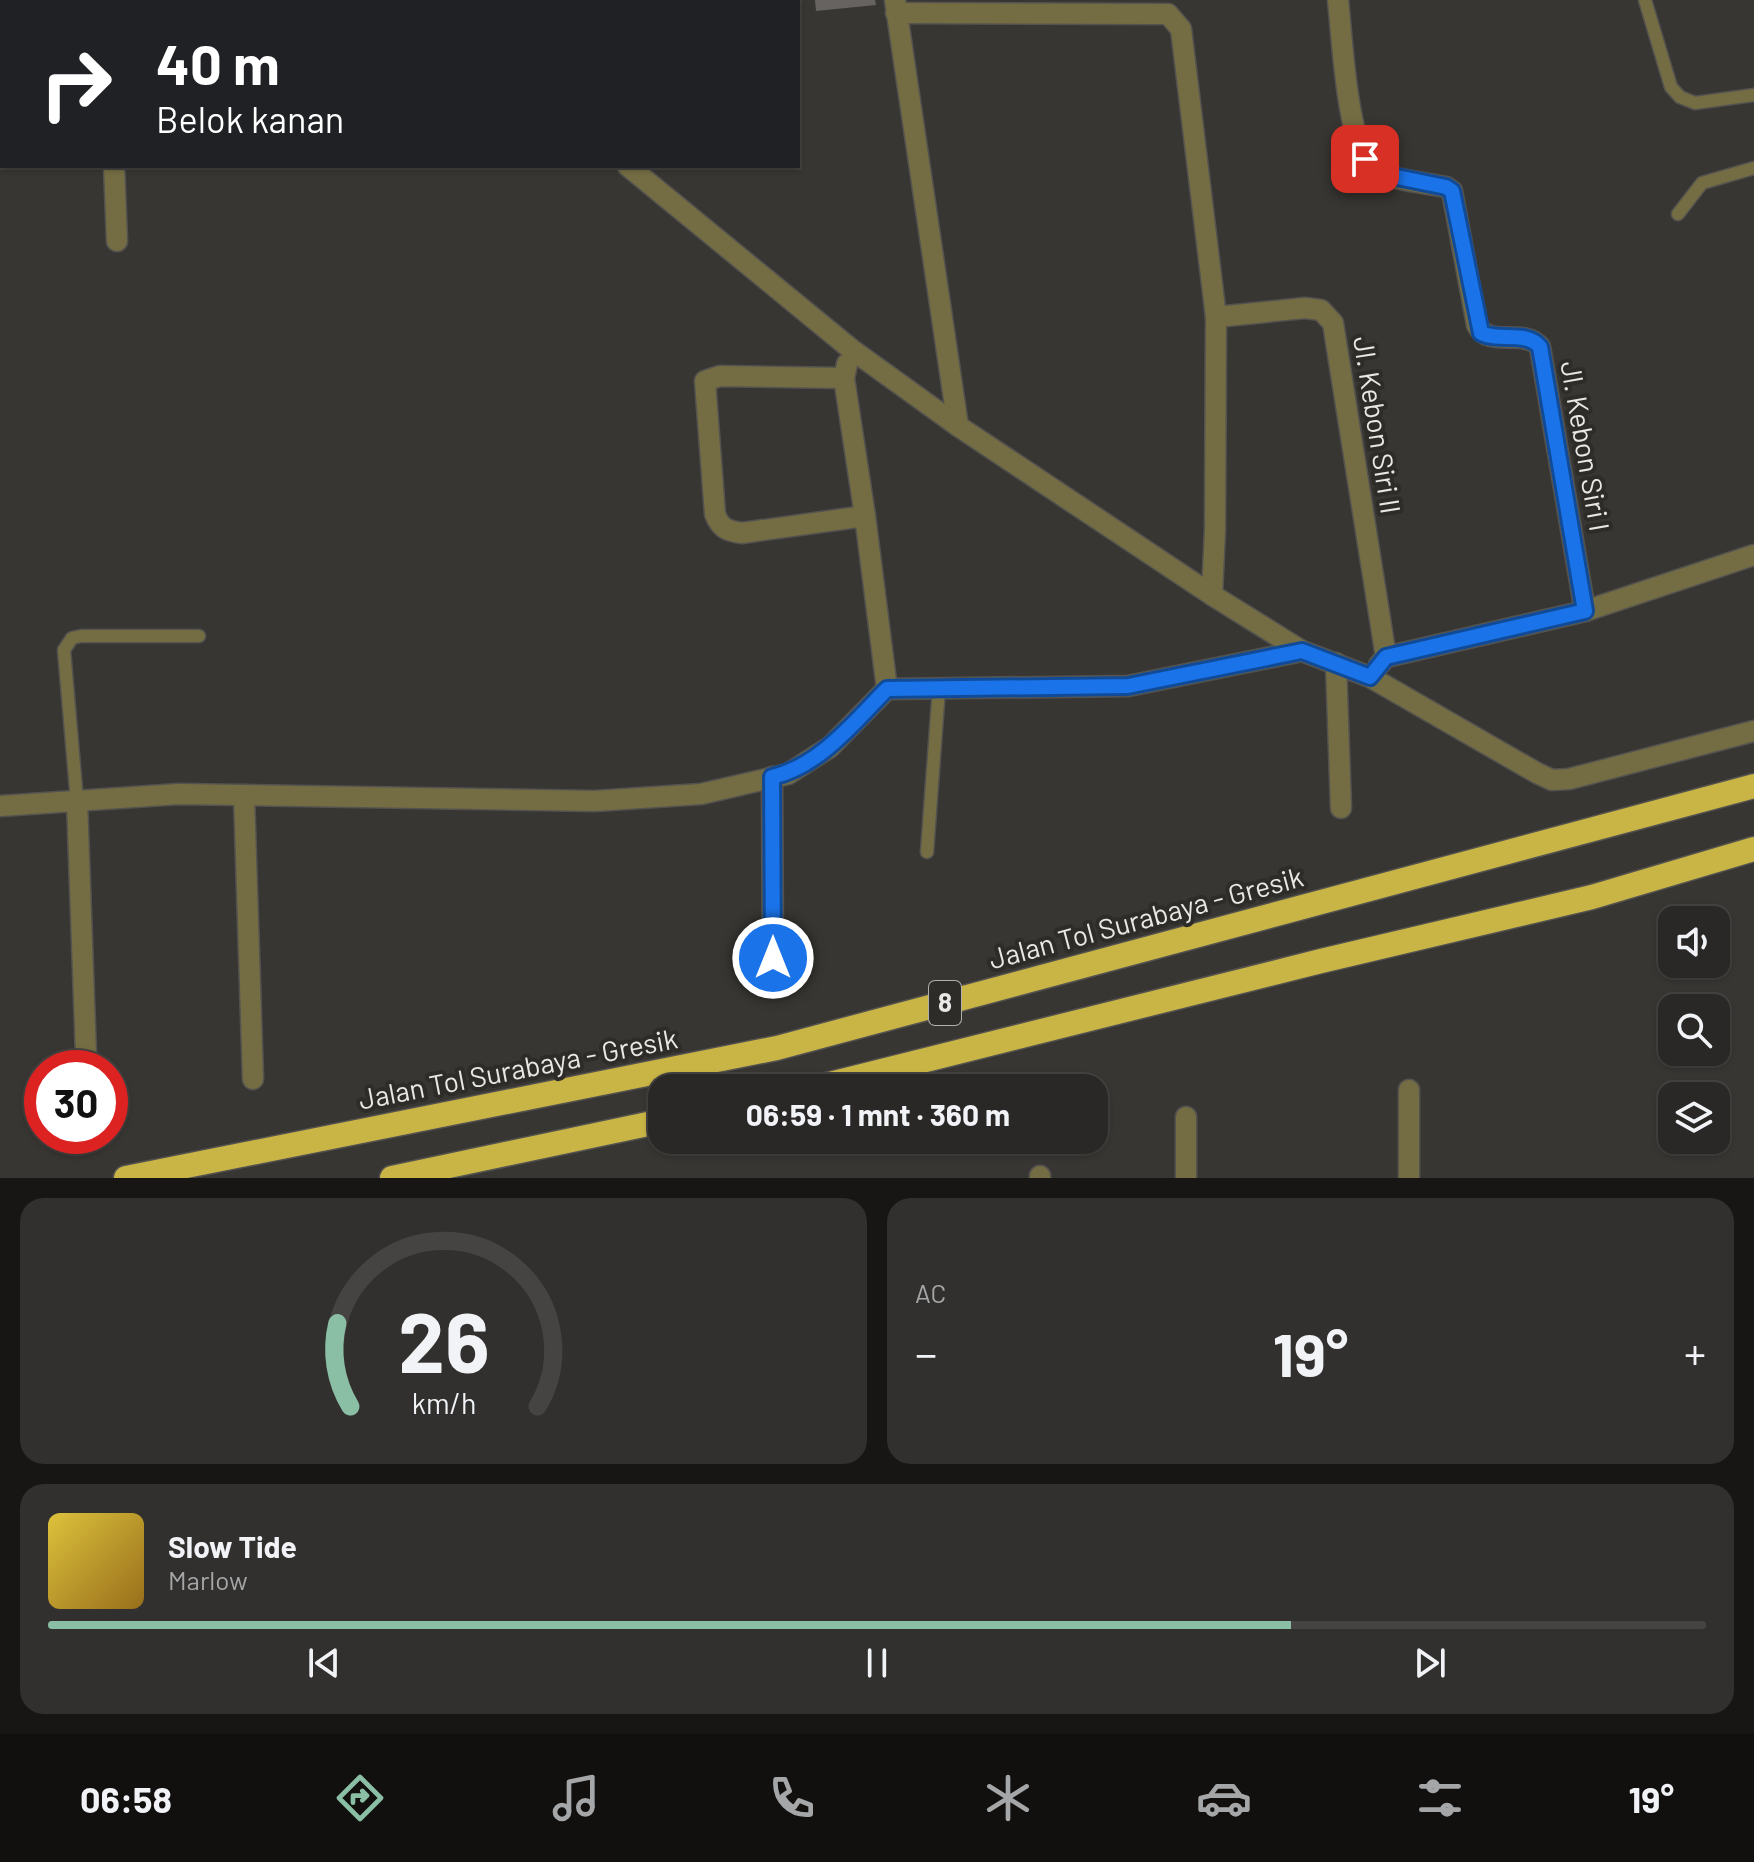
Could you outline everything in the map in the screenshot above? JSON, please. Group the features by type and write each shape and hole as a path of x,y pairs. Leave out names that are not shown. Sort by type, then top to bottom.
{"highway":[{"name":"Jalan Tol Surabaya - Gresik","path":"126,1178 777,1048 1754,786"},
{"name":"8","path":"870,1074 1592,897 1754,849"},
{"path":"392,1178 648,1124"}],"street":[{"name":"Jl. Kebon Siri I","path":"1338,0 1352,119 1365,159 1382,174 1446,187 1452,191 1481,333 1526,338 1540,347 1585,611"},
{"path":"958,426 895,6 1104,7 1168,14 1181,29 1216,317 1212,595"},
{"path":"114,168 117,241"},
{"path":"630,168 851,349 958,426 1212,595 1302,651 1370,677 1552,780 1569,779 1754,731"},
{"name":"Jl. Kebon Siri II","path":"1216,317 1305,308 1321,310 1333,323 1386,657"},
{"path":"851,349 844,378 887,689"},
{"path":"844,378 720,376 705,381 715,514 719,525 728,531 742,533 865,516"},
{"path":"1370,677 1386,657 1585,611 1754,555"},
{"path":"0,806 179,794 595,801 701,794 788,774 830,747 887,689 1128,686 1302,651"},
{"path":"1336,663 1341,808"},
{"path":"772,777 773,958"},
{"path":"244,795 253,1079"},
{"path":"77,801 86,1050"},
{"path":"1409,1090 1409,1178"},
{"path":"1186,1117 1186,1178"}],"lane":[{"path":"1645,0 1671,87 1680,97 1695,103 1754,95"},
{"path":"1678,214 1702,183 1754,168"},
{"path":"77,801 64,650 68,642 81,636 199,636"},
{"path":"927,852 939,688"}],"building":[{"path":"815,0 875,0 876,5 816,11"}],"route":[{"path":"773,958 772,777 788,774 830,747 887,689 1128,686 1302,651 1370,677 1386,657 1585,611 1540,347 1526,338 1481,333 1452,191 1446,187 1382,174 1365,159"}]}
